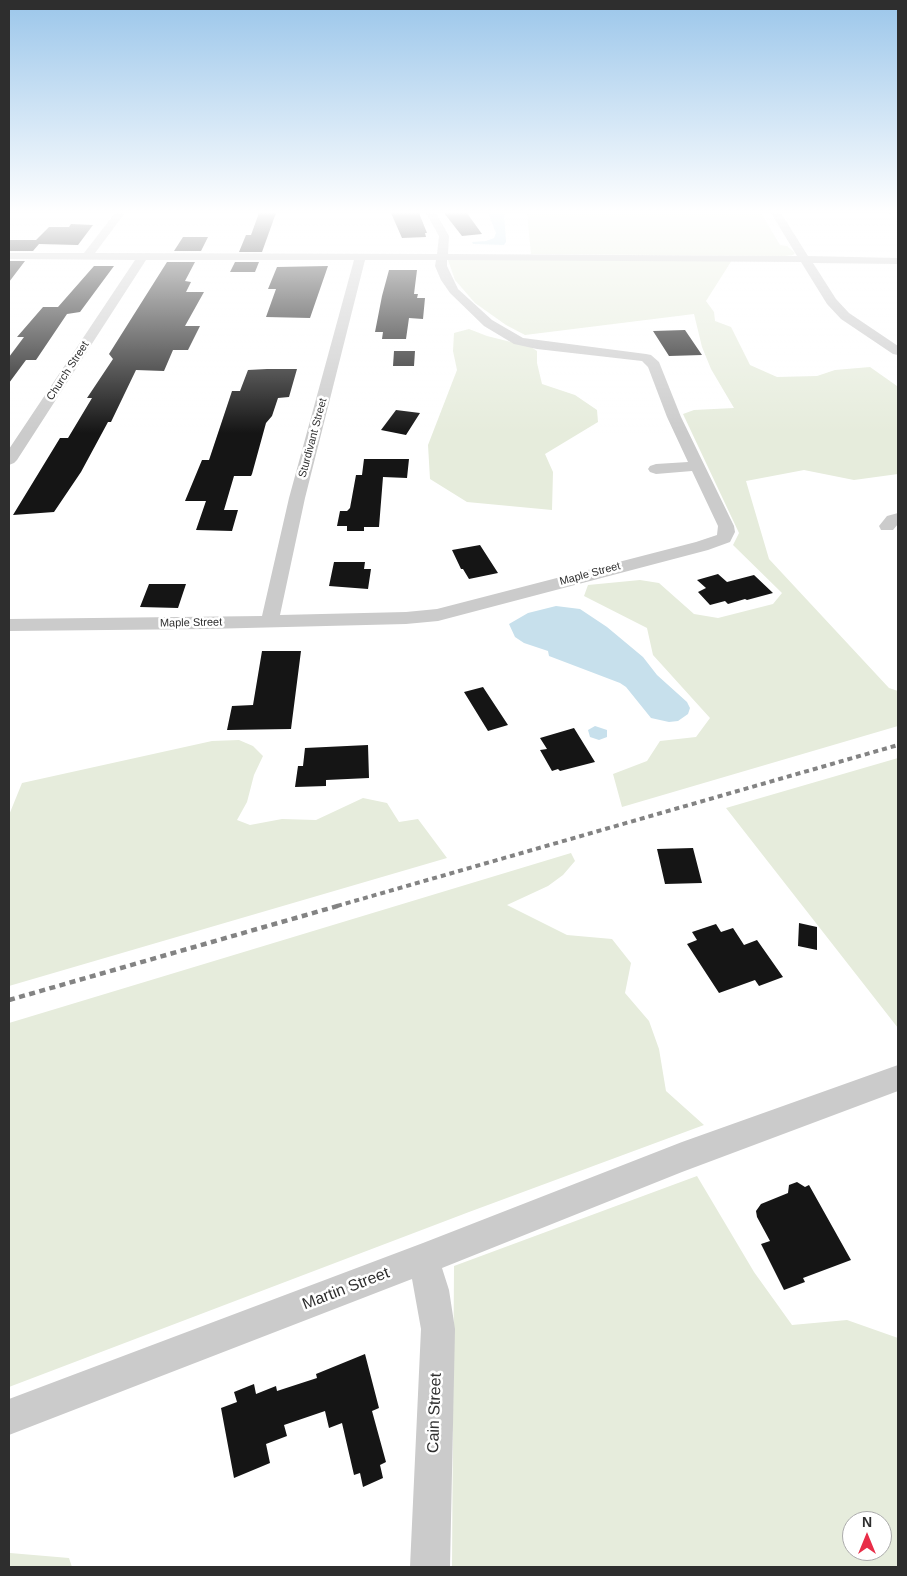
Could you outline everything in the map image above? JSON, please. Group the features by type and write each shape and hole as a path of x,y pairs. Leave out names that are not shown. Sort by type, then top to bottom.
{"street":[{"name":"Church Street","path":"11,453 123,287"},
{"name":"Sturdivant Street","path":"270,620 301,485 353,287"},
{"name":"Maple Street","path":"9,625 206,623 406,618 438,615 716,542 724,538 727,532 726,526 698,466 676,400 665,375 646,358 612,360 519,340 500,332 488,324 452,287"},
{"path":"822,287 831,301 845,316 898,351"},
{"path":"656,469 698,466"},
{"name":"Martin Street","path":"9,1417 423,1259 682,1157 898,1078"},
{"name":"Cain Street","path":"423,1259 432,1290 438,1329 430,1567"}],"green space":[{"path":"461,287 715,287 706,301 714,312 715,321 731,327 750,365 777,377 817,376 835,370 870,367 897,386 898,474 854,480 804,470 746,481 769,559 889,688 898,691 898,726 622,807 613,774 647,761 660,741 696,737 710,718 653,655 647,628 584,596 588,585 640,580 659,583 694,614 718,618 773,604 782,593 733,545 739,533 683,414 694,410 734,408 711,369 702,347 694,314 525,335 506,325 475,303"},
{"path":"469,329 487,336 531,347 537,351 537,363 542,384 575,395 597,410 598,422 545,454 553,472 552,510 467,502 430,479 428,445 457,370 453,351 454,333"},
{"path":"239,740 253,746 263,756 254,775 247,802 237,820 250,825 282,819 316,820 363,798 387,803 399,822 418,819 447,858 9,986 9,815 22,783 212,741"},
{"path":"898,758 898,1028 726,808"},
{"path":"571,853 575,861 563,875 548,886 507,905 567,935 612,939 631,963 625,993 649,1021 659,1049 666,1091 704,1125 9,1387 9,1023"},
{"path":"697,1176 754,1272 792,1325 847,1320 898,1338 898,1567 452,1567 454,1266"},
{"path":"10,1553 69,1558 72,1567 9,1567"}],"water":[{"path":"556,606 580,609 607,627 643,657 657,675 687,702 690,708 688,714 678,721 669,722 651,718 626,687 620,683 549,656 548,651 524,643 515,637 509,624 528,613"},
{"path":"595,726 607,730 607,737 599,740 590,737 588,730"}],"building":[{"path":"76,287 99,287 80,312 67,314 36,360 26,360 9,383 9,357 24,337 17,337 43,307 58,307"},
{"path":"152,287 189,287 186,292 204,292 185,326 200,326 188,350 173,350 164,371 136,370 111,422 108,422 81,472 54,512 13,515 60,438 68,438 92,398 87,398 113,359 109,354"},
{"path":"269,287 321,287 310,318 266,317 276,289 268,289"},
{"path":"385,287 415,287 414,294 418,294 417,298 425,298 423,319 409,318 406,339 382,339 383,332 375,332"},
{"path":"685,330 702,355 669,356 653,331"},
{"path":"394,351 415,351 414,366 393,366"},
{"path":"297,369 289,397 278,398 272,416 266,423 251,476 234,476 224,510 238,510 232,531 196,530 206,501 185,501 202,460 209,460 232,391 240,391 248,370"},
{"path":"396,410 420,413 406,435 381,430"},
{"path":"364,459 409,459 407,478 383,477 379,527 364,527 364,531 347,531 347,526 337,526 340,511 347,511 350,508 356,475 362,475"},
{"path":"480,545 498,573 469,579 463,569 461,569 452,550"},
{"path":"334,562 365,562 364,569 371,569 368,589 329,586"},
{"path":"718,574 727,582 754,575 773,593 728,604 725,601 710,605 698,592 706,588 697,580"},
{"path":"149,584 186,584 178,608 140,607"},
{"path":"262,651 301,651 291,729 227,730 232,706 253,705"},
{"path":"483,687 508,725 488,731 464,692"},
{"path":"574,728 595,762 560,771 558,769 552,771 540,750 547,749 540,738"},
{"path":"368,745 369,778 326,780 326,786 295,787 298,766 303,766 305,748"},
{"path":"693,848 702,883 665,884 657,849"},
{"path":"799,923 817,927 817,950 798,946"},
{"path":"716,924 721,932 733,928 744,945 757,940 783,977 759,986 755,980 719,993 687,944 697,940 692,932"},
{"path":"797,1182 805,1187 809,1185 851,1260 803,1278 805,1282 784,1290 761,1244 770,1241 757,1217 756,1211 761,1204 788,1193 789,1185"},
{"path":"365,1354 379,1408 372,1411 386,1462 380,1465 383,1478 363,1487 360,1473 354,1475 342,1423 329,1428 325,1411 284,1425 287,1436 266,1444 270,1463 234,1478 221,1408 237,1402 234,1392 254,1384 256,1394 276,1386 277,1391 317,1378 316,1374"}],"railway":[{"path":"337,906 898,745"},
{"path":"9,1000 341,905"}]}
